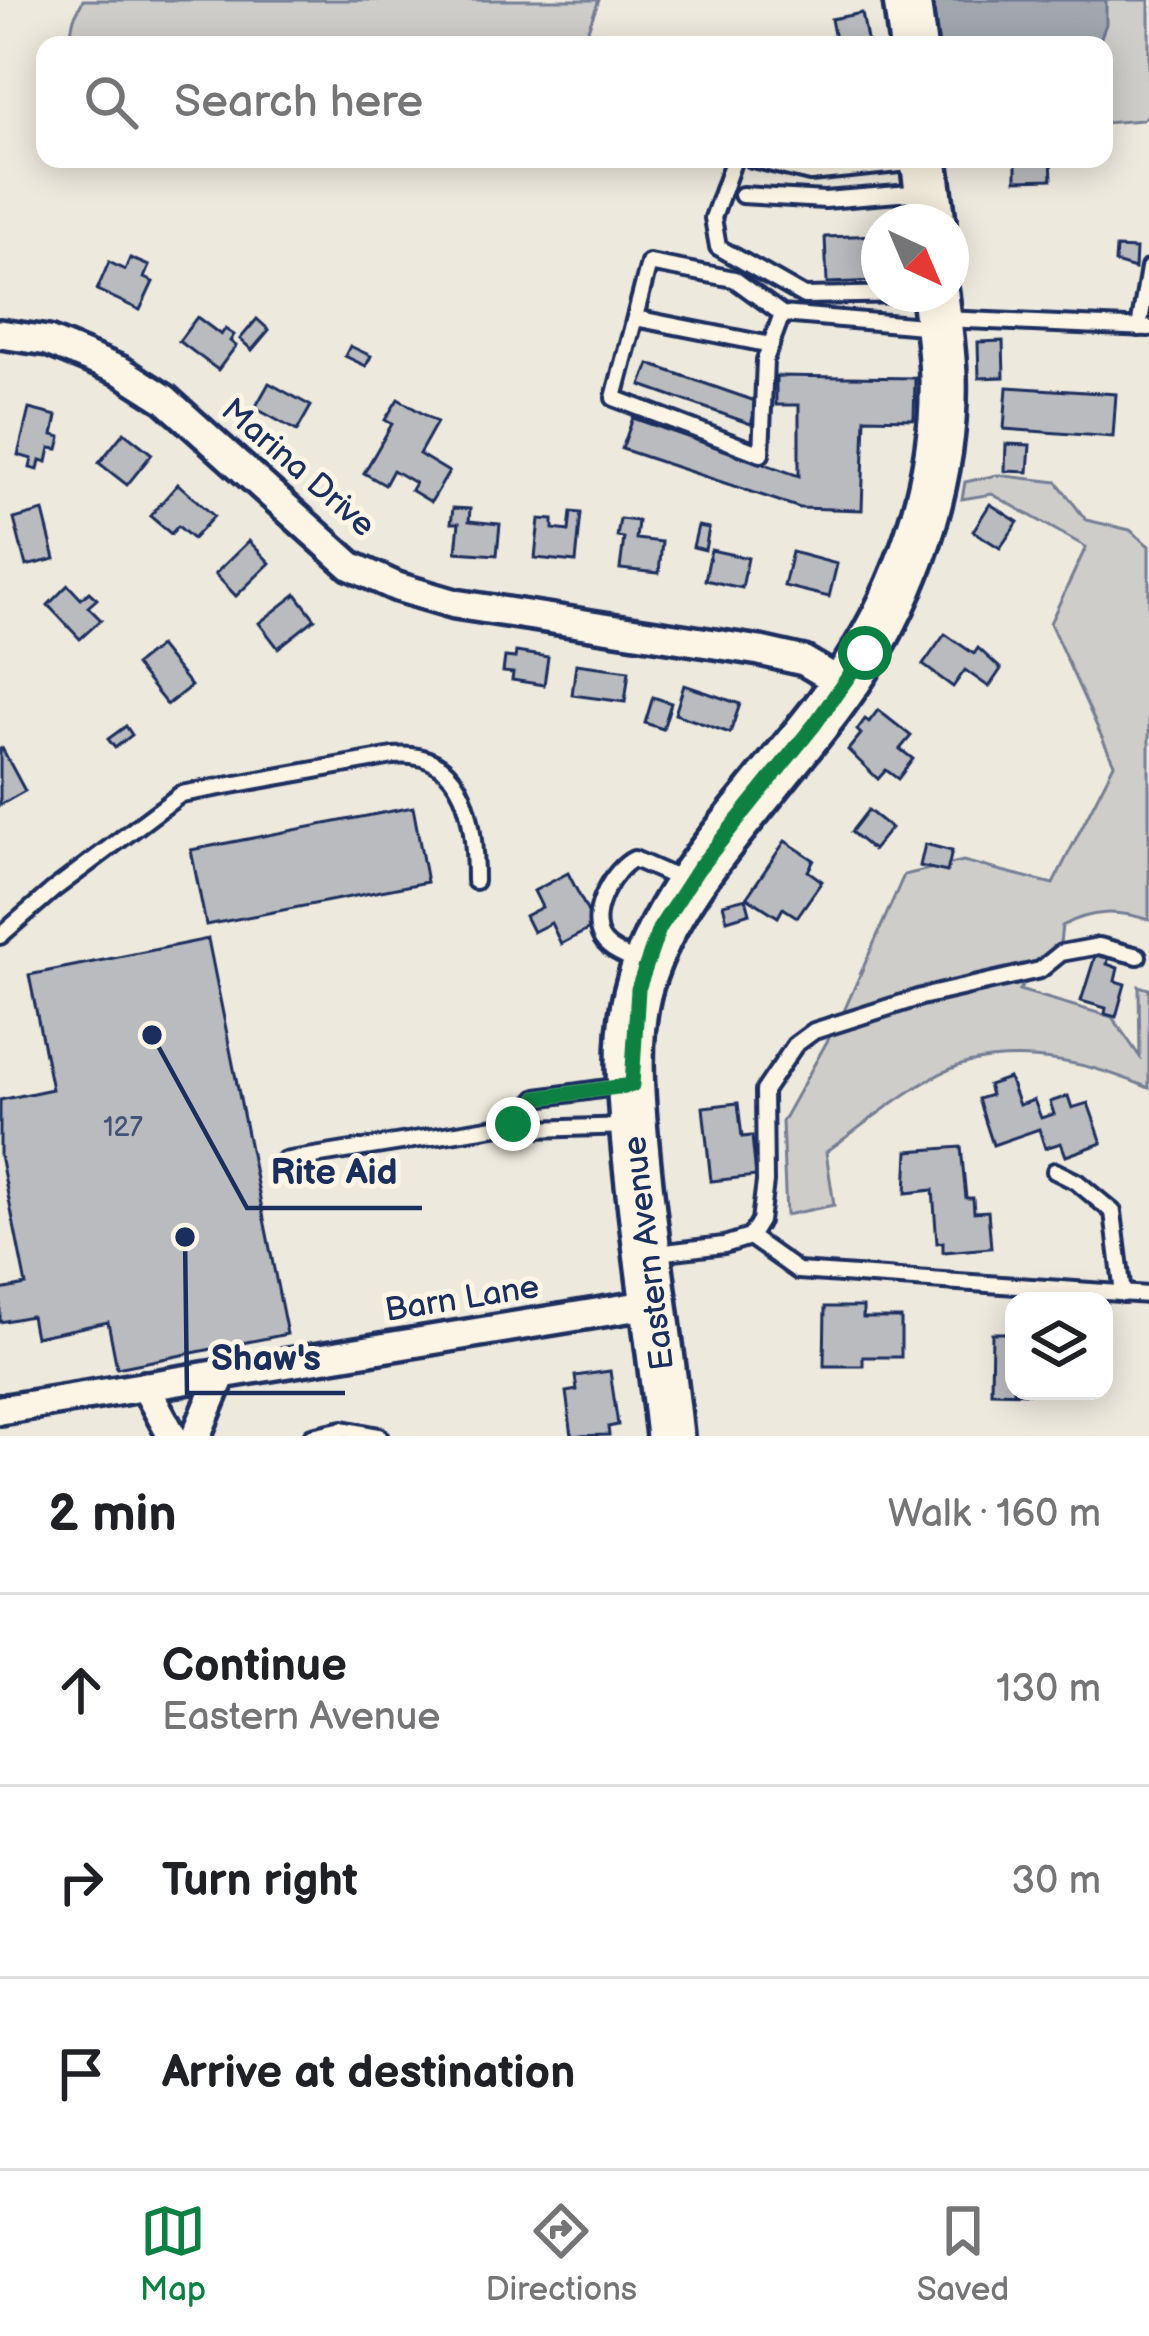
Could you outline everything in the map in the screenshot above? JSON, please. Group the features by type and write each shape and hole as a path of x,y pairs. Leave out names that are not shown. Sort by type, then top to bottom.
{"main road":[{"path":"908,0 912,36"},
{"name":"Eastern Avenue","path":"670,1436 632,1105 638,989 659,929 865,653 895,593 934,481 943,378 931,312"}],"street":[{"name":"Marina Drive","path":"0,334 47,340 122,370 165,399 351,566 397,587 455,604 760,651 804,661 843,684"},
{"name":"Barn Lane","path":"0,1409 652,1304"},
{"path":"145,1386 180,1435 222,1374"}],"lane":[{"path":"731,168 713,218 718,247 804,296 861,302"},
{"path":"789,168 927,184"},
{"path":"742,195 825,200 927,184"},
{"path":"782,314 765,360 761,454 614,398 649,263 734,279 782,314 861,311"},
{"path":"964,312 1144,328 1149,268"},
{"path":"635,318 771,345"},
{"path":"0,936 181,794 393,757 411,755 431,761 460,790 473,835 475,881"},
{"path":"646,965 611,949 600,936 598,912 620,866 634,860 689,883"},
{"path":"646,1253 678,1253 750,1237 760,1221 765,1181 764,1091 795,1046 814,1031 921,997 1040,970 1061,952 1100,946 1138,956"},
{"path":"513,1124 537,1098 632,1105"},
{"path":"284,1161 513,1124 535,1130 632,1105"},
{"path":"1055,1171 1077,1182 1113,1212 1124,1294"},
{"path":"750,1237 798,1271 1149,1295"},
{"path":"312,1436 343,1429 379,1436"}],"shaded area":[{"path":"83,0 599,0 585,36 70,36"},
{"path":"929,0 1106,0 1101,36 933,36"},
{"path":"944,0 1149,0 1149,115 1113,122 1113,36 942,36"},
{"path":"997,475 1057,482 1086,520 1130,530 1149,546 1149,920 1105,913 1062,926 1060,943 1019,990 1112,1017 1140,1057 1139,986 1149,989 1149,1088 1106,1072 1037,1058 968,1063 933,1078 826,1152 834,1205 786,1215 782,1122 844,1011 904,875 963,861 1053,884 1114,764 1050,623 1086,547 992,494 962,499 965,482"}],"building":[{"path":"862,13 866,36 834,36 831,19"},
{"path":"1016,168 1051,168 1052,179 1016,180"},
{"path":"861,236 861,282 827,283 825,237"},
{"path":"1116,248 1136,249 1135,269 1115,263"},
{"path":"130,258 149,266 144,278 153,282 140,310 97,290 109,262 125,270"},
{"path":"197,317 221,335 225,329 234,335 230,341 236,346 218,370 179,341"},
{"path":"257,319 269,330 252,350 240,339"},
{"path":"1003,341 1004,377 979,378 978,342"},
{"path":"350,346 371,356 366,366 345,356"},
{"path":"649,364 758,402 751,424 641,385"},
{"path":"776,376 915,378 914,419 865,418 862,510 800,508 622,449 633,418 799,476 799,405 776,405"},
{"path":"269,383 311,406 297,431 255,408"},
{"path":"1007,387 1116,394 1113,437 1004,429"},
{"path":"398,399 437,422 419,454 449,472 431,502 411,490 415,483 393,470 385,485 364,473 392,424 385,420"},
{"path":"29,409 57,416 53,435 61,437 58,449 50,448 47,462 40,460 38,470 30,468 32,459 18,455"},
{"path":"124,432 152,454 127,485 99,463"},
{"path":"1006,444 1030,445 1028,472 1005,471"},
{"path":"178,484 214,516 193,539 178,526 171,534 150,516"},
{"path":"990,504 1018,522 1000,548 973,531"},
{"path":"453,508 470,509 469,521 500,524 497,555 456,552 459,523 451,523"},
{"path":"43,511 55,559 26,566 14,519"},
{"path":"571,512 581,513 576,562 535,558 539,519 553,520 553,529 569,531"},
{"path":"620,519 638,521 636,539 662,542 659,573 620,569 624,538 617,537"},
{"path":"698,526 709,528 705,550 693,547"},
{"path":"249,541 270,563 236,596 215,574"},
{"path":"711,550 748,558 742,588 705,580"},
{"path":"792,552 837,564 829,597 784,586"},
{"path":"68,585 81,599 89,592 97,599 88,607 101,620 80,639 48,605"},
{"path":"296,594 315,619 278,648 259,623"},
{"path":"945,634 974,654 978,648 1001,669 989,687 965,670 953,687 923,665"},
{"path":"159,646 191,686 167,705 135,665"},
{"path":"516,652 548,657 544,685 512,680 513,673 503,672 505,657 515,658"},
{"path":"576,664 629,671 625,702 572,695"},
{"path":"684,685 740,704 730,733 675,714"},
{"path":"653,697 671,703 663,729 645,723"},
{"path":"878,710 911,736 900,749 913,759 898,779 886,770 878,779 848,750 861,734 857,730 865,719 869,722"},
{"path":"126,726 132,735 115,748 108,739"},
{"path":"0,749 25,791 0,805"},
{"path":"413,807 427,882 206,925 191,850"},
{"path":"868,810 891,828 873,850 851,832"},
{"path":"785,841 814,860 808,871 822,881 797,917 783,908 778,917 747,897"},
{"path":"925,844 952,851 947,872 920,866"},
{"path":"568,873 595,926 561,944 551,923 533,932 525,916 542,907 534,891"},
{"path":"746,898 750,913 727,920 723,904"},
{"path":"208,939 287,1334 117,1368 108,1322 35,1337 31,1316 0,1322 0,1290 26,1285 0,1155 0,1100 52,1089 29,975"},
{"path":"1096,953 1109,957 1107,964 1118,968 1115,981 1125,984 1116,1017 1105,1014 1106,1008 1081,1001"},
{"path":"1009,1078 1019,1105 1034,1100 1041,1118 1054,1114 1050,1102 1068,1096 1072,1108 1088,1103 1102,1143 1066,1156 1061,1143 1045,1148 1039,1129 993,1145 978,1099 991,1095 988,1085"},
{"path":"738,1103 742,1137 752,1136 756,1176 711,1181 703,1107"},
{"path":"961,1147 966,1198 973,1198 974,1212 988,1211 991,1248 943,1252 943,1242 937,1243 933,1190 906,1193 908,1151"},
{"path":"825,1307 863,1307 863,1318 901,1318 901,1357 863,1357 863,1366 824,1366"},
{"path":"992,1333 1005,1333 1005,1392 991,1392"},
{"path":"610,1371 618,1425 608,1427 609,1435 572,1436 566,1392 577,1390 575,1376"}],"place":[{"name":"Rite Aid","path":"152,1035"},
{"name":"Shaw's","path":"185,1237"}],"route":[{"path":"513,1124 537,1098 632,1085 638,989 659,929 698,869 815,724 865,653"}]}
